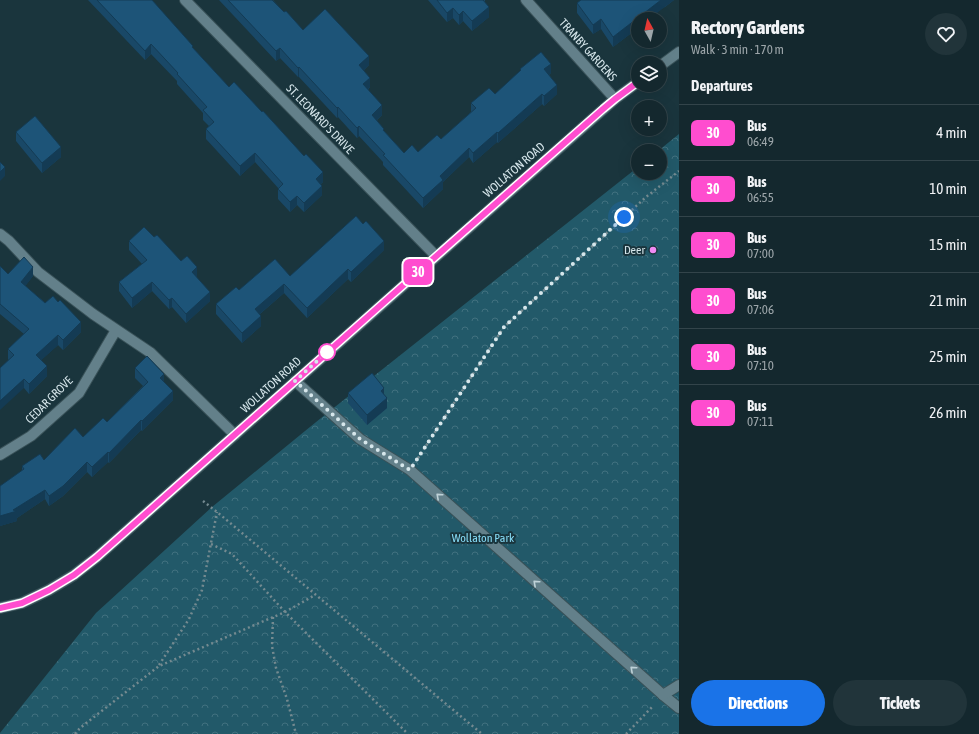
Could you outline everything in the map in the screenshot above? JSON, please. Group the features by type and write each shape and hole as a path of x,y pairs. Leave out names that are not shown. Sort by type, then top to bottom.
{"street":[{"name":"ST. LEONARD'S DRIVE","path":"185,0 436,256"},
{"name":"TRANBY GARDENS","path":"526,0 615,99"},
{"path":"667,61 679,52"},
{"name":"WOLLATON ROAD","path":"0,608 22,603 49,590 74,575 97,557 436,256 615,99 631,87"},
{"path":"0,234 9,241 38,272 92,314 151,353 235,436"},
{"name":"CEDAR GROVE","path":"0,455 31,436 79,393 116,330"},
{"path":"295,381 360,439 410,470 679,708"},
{"path":"663,695 679,685"}],"path":[{"path":"410,470 504,327 646,197 679,172"},
{"path":"203,501 482,734"},
{"path":"158,666 189,619 202,590 217,512"},
{"path":"211,544 232,554 285,612 408,734"},
{"path":"75,734 80,728 158,666 285,612 315,595"},
{"path":"273,617 272,646 276,668 287,699 296,734"},
{"path":"626,734 663,695"}],"green space":[{"name":"Wollaton Park","path":"679,134 679,734 0,734 96,613 212,507 326,414 631,173 631,180 667,180 667,144"}],"building":[{"path":"97,0 152,0 229,87 234,82 304,156 306,154 323,172 316,179 322,186 304,203 297,196 290,202 278,189 283,184 255,153 240,166 206,129 214,122 203,110 207,107 177,74 178,73 151,44 145,51"},
{"path":"228,0 272,0 284,12 286,11 303,30 325,9 369,56 359,65 370,78 363,84 382,105 372,115 384,129 383,130 404,153 412,145 418,152 437,135 441,139 476,108 471,103 489,88 495,94 521,70 520,69 541,52 551,64 544,69 557,85 544,96 542,94 473,153 469,148 440,176 443,180 423,198 383,155 385,154 359,126 357,128 280,48 276,51"},
{"path":"437,0 483,0 489,7 472,21 463,11 459,15 453,8 447,13"},
{"path":"581,0 661,0 645,12 631,12 631,23 613,37 601,19 593,25 577,3"},
{"path":"35,116 61,147 42,163 16,132"},
{"path":"0,162 5,167 0,172"},
{"path":"356,216 363,224 366,221 384,241 351,272 348,269 307,308 284,284 255,309 261,316 242,333 216,304 236,287 239,290 275,259 290,276"},
{"path":"144,227 154,237 157,235 181,261 187,256 197,267 192,272 210,292 186,314 172,298 169,300 152,282 132,298 119,282 147,260 129,241"},
{"path":"24,257 33,267 21,282 45,303 53,296 58,302 60,300 81,322 63,340 58,335 36,355 47,366 29,384 24,379 0,401 0,368 14,355 8,349 29,329 0,304 0,266 8,274"},
{"path":"147,356 164,374 160,378 173,391 142,421 141,420 109,453 108,452 92,467 87,462 63,486 49,496 45,490 13,510 17,511 0,516 0,486 24,469 22,466 40,454 44,460 75,428 83,437 103,418 107,422 148,382 135,368"},
{"path":"372,373 384,388 381,391 387,398 367,415 348,393"}],"bus line":[{"name":"30","path":"0,608 22,603 49,590 74,575 97,557 603,109 631,87"}],"place":[{"name":"Deer","path":"653,250"}],"route":[{"path":"327,352 295,381 360,439 410,470 504,327 624,217"}]}
